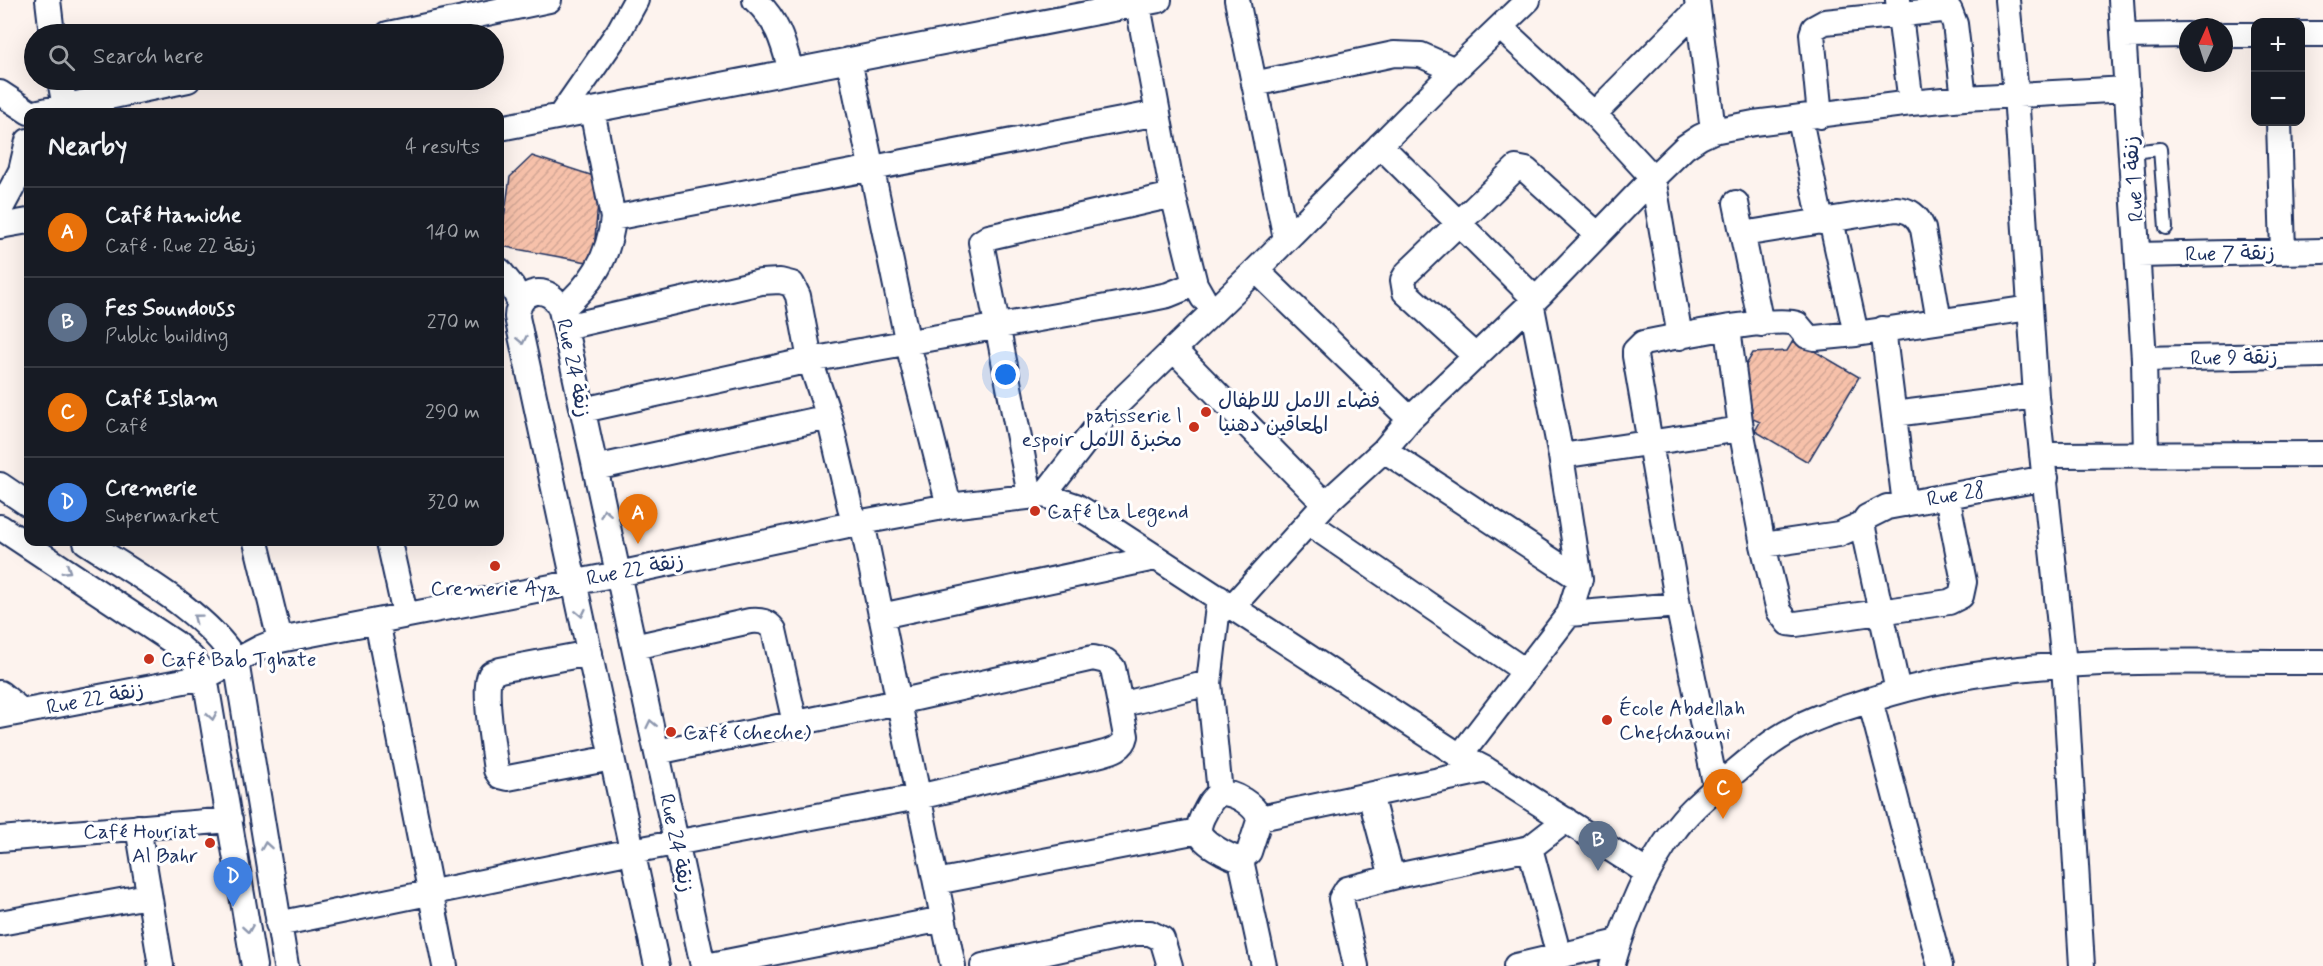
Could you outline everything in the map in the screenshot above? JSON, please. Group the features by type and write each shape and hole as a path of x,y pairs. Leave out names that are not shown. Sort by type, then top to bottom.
{"street":[{"path":"48,0 51,24"},
{"path":"419,24 469,8 549,0"},
{"path":"560,116 619,31 636,0"},
{"path":"755,0 769,13 783,41 791,71"},
{"path":"1237,0 1286,239"},
{"path":"1037,495 1106,415 1528,0"},
{"path":"2007,0 2016,94 2036,396 2064,664 2082,966"},
{"name":"Rue 1 زنقة","path":"2121,0 2144,359 2146,455"},
{"path":"504,127 1148,2 1158,113 1173,195 1195,284 1212,313"},
{"path":"1594,114 1697,2"},
{"path":"1697,2 1713,131"},
{"path":"1856,334 1826,221 1810,117 1814,28 1825,22 1899,7 1947,10 1953,14 1956,24 1964,98"},
{"path":"1899,7 1911,103"},
{"path":"1500,27 1594,114 1653,178 1680,337"},
{"path":"2305,34 2323,34"},
{"path":"2124,36 2179,35"},
{"path":"2233,35 2251,35"},
{"path":"1254,84 1394,54 1421,55 1455,70"},
{"path":"849,60 908,344 949,506"},
{"path":"1220,793 1209,683 1225,603 1309,523 1325,504 1384,450 1410,419 1533,300 1542,294 1685,147 1713,131 1754,123 1964,98 2127,89"},
{"path":"62,90 65,107"},
{"path":"60,108 142,90"},
{"path":"0,93 24,109"},
{"path":"563,318 596,273 612,236 613,218 592,110"},
{"path":"613,218 872,170 1158,113"},
{"path":"2279,126 2283,251"},
{"path":"1380,145 1533,300 1580,579 1569,614 1460,756"},
{"path":"0,210 21,171 24,158"},
{"path":"1475,356 1412,299 1403,287 1403,280 1407,273 1514,169 1521,168 1598,235"},
{"path":"1037,495 980,247 983,239 1173,195"},
{"path":"1736,203 1761,324"},
{"path":"1743,234 1896,209 1914,214 1923,229 1939,321"},
{"path":"0,226 24,222"},
{"name":"Rue 7 زنقة","path":"2138,255 2323,251"},
{"path":"1256,270 1410,419"},
{"path":"504,276 520,303 518,317 657,966"},
{"path":"563,318 761,282 780,281 792,284 798,296 810,360 830,417 881,616 953,966"},
{"path":"583,410 810,360 1168,295 1195,284"},
{"name":"Rue 24 زنقة","path":"520,303 534,292 552,295 558,302 563,318 705,966"},
{"path":"1716,788 1678,605 1648,442 1635,351 1642,343 1761,324 1792,321 1811,338 1856,334 2030,308"},
{"path":"1728,328 1741,429 1763,545 1779,611 1788,623 1796,624 1949,602 1961,596 1964,582 1947,496"},
{"path":"1883,329 1905,504"},
{"path":"1173,349 1325,504"},
{"name":"Rue 9 زنقة","path":"2144,359 2323,355"},
{"path":"1894,414 2036,396"},
{"path":"595,468 830,417"},
{"path":"1561,456 1741,429"},
{"path":"1384,450 1580,579"},
{"name":"Rue 28","path":"1763,545 1839,534 1887,507 1947,496 2044,466 2146,455 2323,454"},
{"path":"0,485 24,501"},
{"path":"1037,495 1076,506 1460,756 1487,770 1648,873"},
{"name":"Rue 22 زنقة","path":"12,714 205,677 280,640 618,574 858,523 949,506 1037,495"},
{"path":"1865,520 1898,691"},
{"path":"1309,523 1525,671"},
{"path":"0,527 24,543"},
{"path":"29,546 175,643 192,658 205,677 254,966"},
{"path":"92,546 174,601 208,627 225,643 236,661 286,966"},
{"path":"257,546 280,640"},
{"path":"390,546 405,614"},
{"path":"881,616 1155,558"},
{"path":"1569,614 1678,605"},
{"path":"377,621 445,966"},
{"path":"634,647 750,621 763,621 774,630 795,723"},
{"path":"590,653 500,670 491,674 488,680 488,704 496,770 500,776 508,778 612,758"},
{"path":"278,924 676,842 918,797 1119,748 1126,736 1113,668 1107,661 1093,658 898,702 657,752"},
{"path":"1612,966 1619,942 1648,873 1672,832 1716,788 1757,754 1792,729 1817,717 1898,691 1937,682 2064,664 2323,662"},
{"path":"1120,705 1209,683"},
{"path":"0,693 12,714"},
{"path":"1870,700 1940,966"},
{"path":"1260,818 1487,770"},
{"path":"1240,860 1227,856 1201,837 1198,831 1201,820 1209,804 1220,793 1227,793 1248,804 1260,818"},
{"path":"1370,795 1392,877"},
{"path":"1240,860 1249,852 1260,818"},
{"path":"0,839 230,820"},
{"path":"1356,966 1342,905 1343,893 1347,889 1392,877 1530,848 1566,820"},
{"path":"138,827 161,966"},
{"path":"936,882 1198,831"},
{"path":"1530,848 1559,956"},
{"path":"1240,860 1264,966"},
{"path":"0,923 148,896"},
{"path":"705,966 812,956 943,919"},
{"path":"983,966 1135,933 1150,933 1162,939 1170,966"},
{"path":"1516,966 1619,942"}],"lane":[{"path":"2131,152 2160,149 2166,228"}],"building":[{"path":"532,156 600,178 593,263 504,247 504,218 510,177"},
{"path":"1794,339 1859,377 1808,462 1755,431 1760,422 1751,418 1752,409 1739,377 1753,353 1787,351"}],"place":[{"name":"فضاء الامل للاطفال المعاقين دهنيا","path":"1206,412"},
{"name":"patisserie l espoir مخبزة الامل","path":"1194,427"},
{"name":"Café La Legend","path":"1035,511"},
{"name":"Café Hamiche","path":"638,544"},
{"name":"Cremerie Aya","path":"495,566"},
{"name":"Café Bab Tghate","path":"149,659"},
{"name":"École Abdellah Chefchaouni","path":"1607,720"},
{"name":"Café (cheche)","path":"671,732"},
{"name":"Café Islam","path":"1723,819"},
{"name":"Café Houriat Al Bahr","path":"210,843"},
{"name":"Fes Soundouss","path":"1598,871"},
{"name":"Cremerie","path":"233,907"}]}
